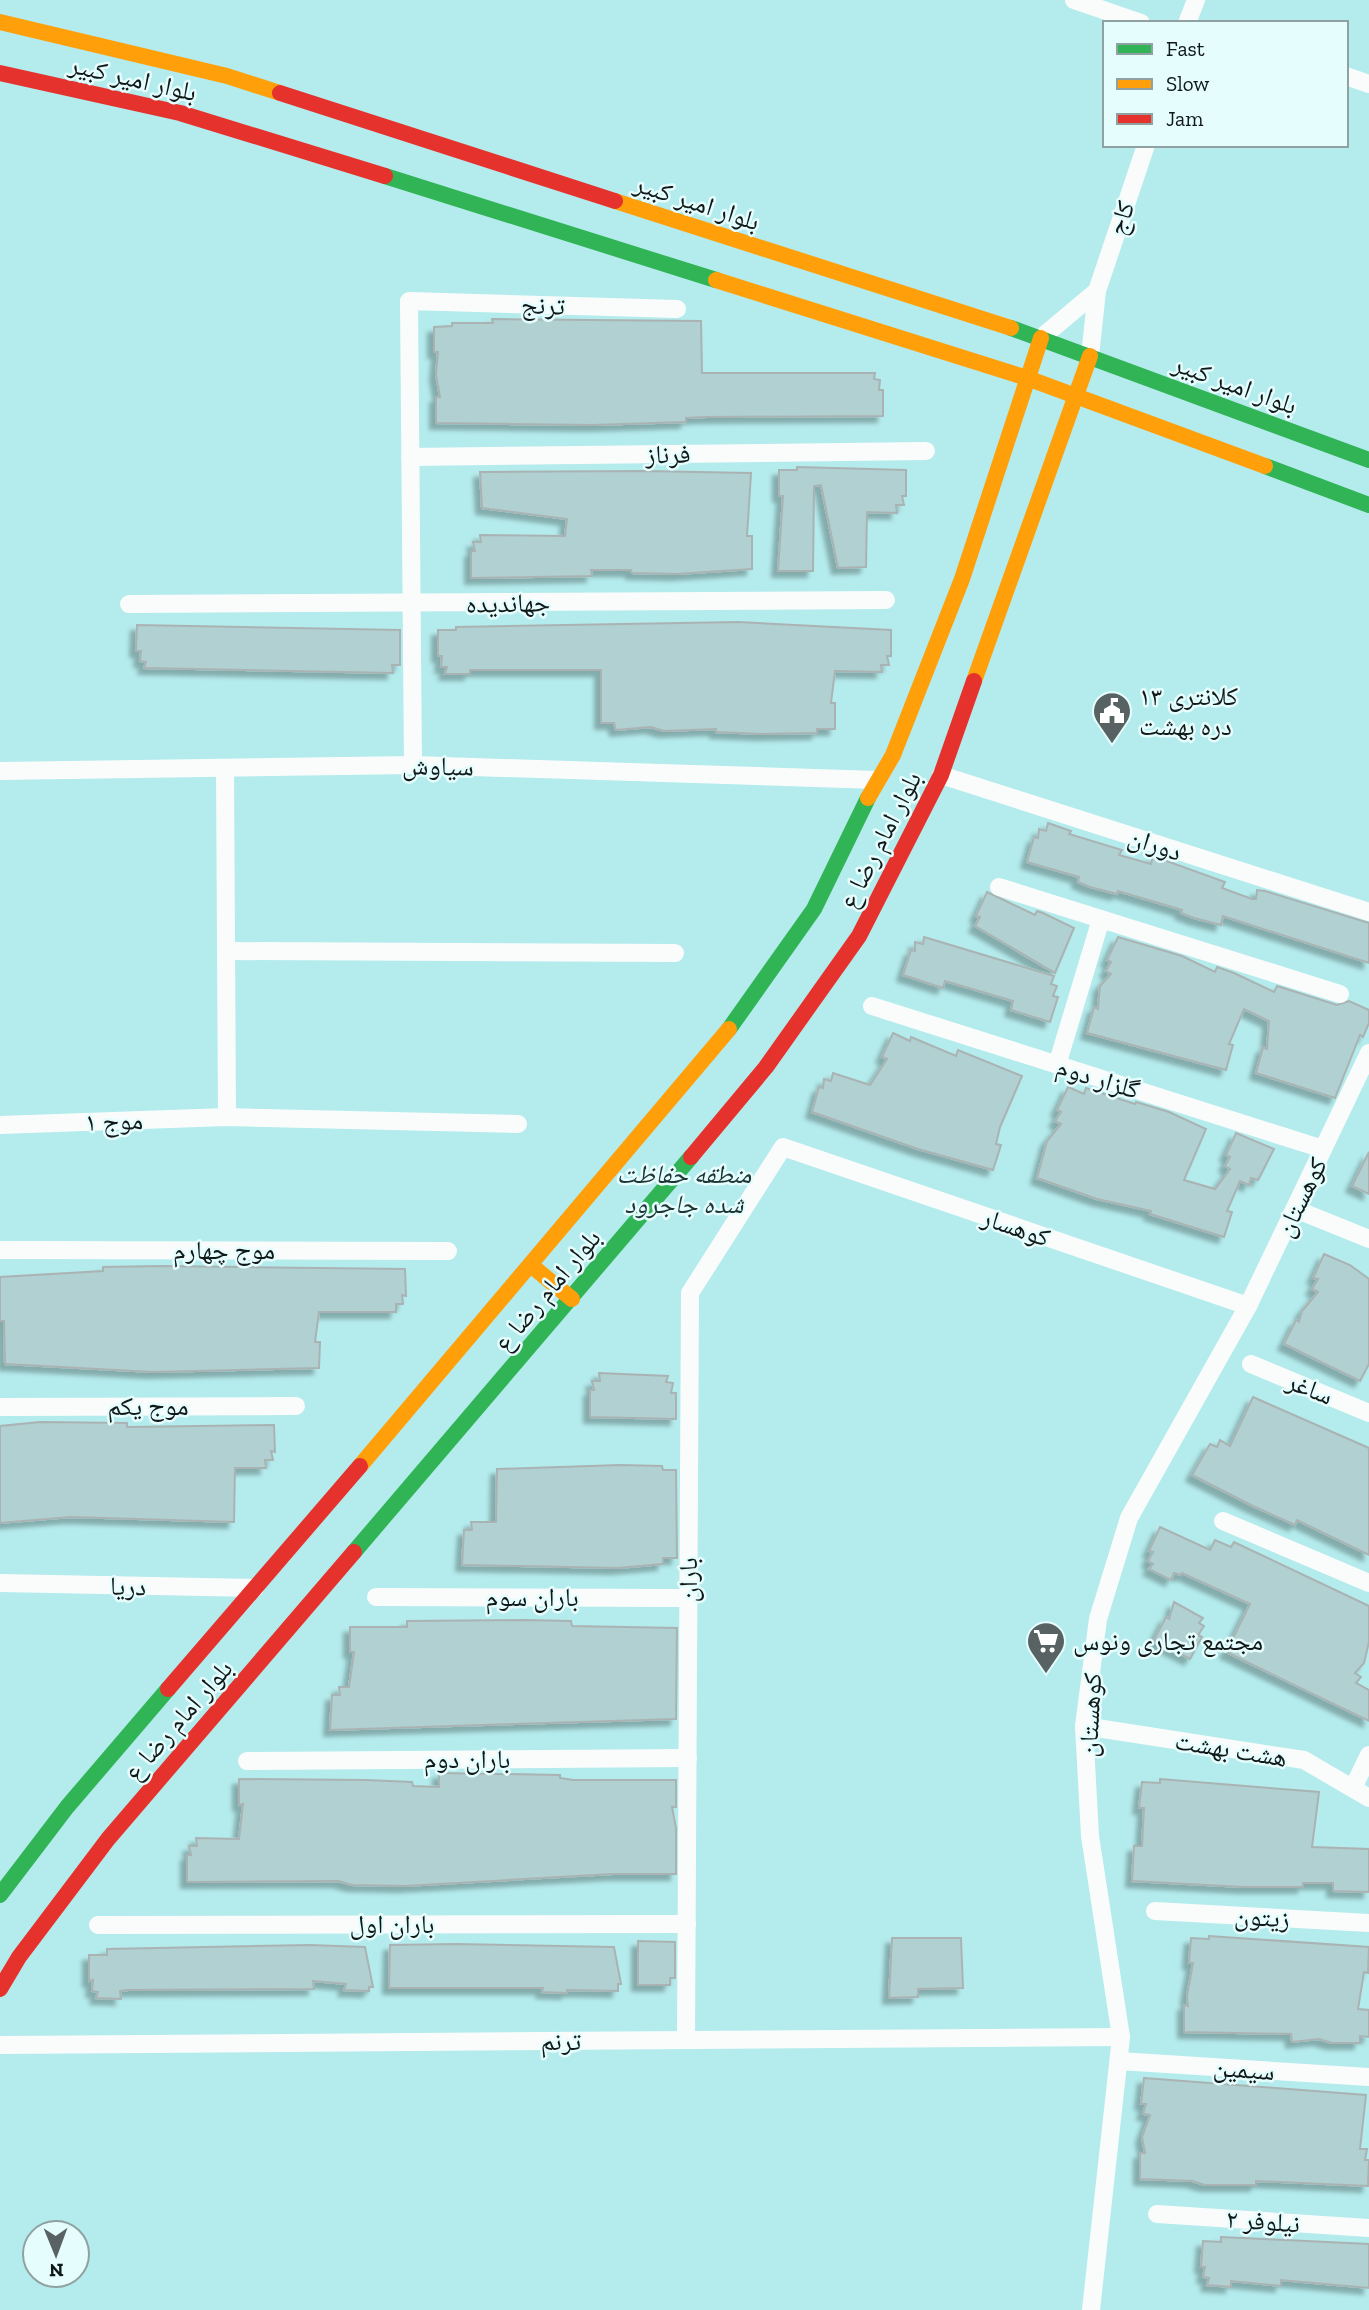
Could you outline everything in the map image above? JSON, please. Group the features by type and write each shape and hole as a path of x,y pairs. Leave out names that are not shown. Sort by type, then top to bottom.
{"main road":[{"name":"بلوار امیر کبیر","path":"0,22 228,76 400,138 1041,338 1369,460"},
{"name":"بلوار امیر کبیر","path":"0,73 180,113 400,174 1027,378 1369,505"},
{"name":"بلوار امام رضا ع","path":"0,1895 67,1807 532,1266 724,1035 814,909 877,780 893,755 962,579 1041,338"},
{"name":"بلوار امام رضا ع","path":"0,1989 19,1957 108,1839 572,1299 766,1067 859,936 941,775 1090,356"},
{"path":"532,1266 572,1299"}],"street":[{"path":"1074,0 1135,21"},
{"path":"1348,77 1369,84"},
{"name":"کاج","path":"1090,356 1097,291 1145,147"},
{"path":"1041,338 1097,291"},
{"name":"ترنج","path":"410,457 409,301 677,309"},
{"name":"فرناز","path":"410,457 926,451"},
{"path":"410,457 413,765"},
{"name":"جهاندیده","path":"129,604 887,600"},
{"name":"سیاوش","path":"0,771 413,765 877,780"},
{"path":"225,768 227,1117"},
{"name":"دوران","path":"941,775 1369,912"},
{"path":"999,887 1340,994"},
{"path":"1058,1065 1101,919"},
{"path":"226,951 675,953"},
{"name":"گلزار دوم","path":"872,1006 1324,1149"},
{"name":"کوهستان","path":"1090,2310 1121,2037 1090,1836 1084,1726 1098,1619 1129,1518 1248,1306 1369,1054"},
{"name":"موج ۱","path":"0,1125 227,1117 518,1124"},
{"name":"کوهسار","path":"783,1147 1248,1306"},
{"name":"باران","path":"686,2040 690,1293 783,1147"},
{"path":"1295,1209 1369,1239"},
{"name":"موج چهارم","path":"0,1250 448,1251"},
{"name":"ساغر","path":"1251,1364 1369,1413"},
{"name":"موج یکم","path":"0,1406 296,1406"},
{"path":"1223,1521 1369,1583"},
{"name":"دریا","path":"0,1583 255,1588"},
{"name":"باران سوم","path":"376,1597 688,1598"},
{"name":"هشت بهشت","path":"1084,1726 1304,1760 1369,1798"},
{"path":"1353,1788 1369,1755"},
{"name":"باران دوم","path":"247,1761 688,1758"},
{"name":"زیتون","path":"1155,1911 1369,1923"},
{"name":"باران اول","path":"98,1925 687,1924"},
{"name":"ترنم","path":"0,2045 1121,2037"},
{"name":"سیمین","path":"1119,2061 1369,2077"},
{"name":"نیلوفر ۲","path":"1157,2214 1369,2228"}],"green space":[{"name":"منطقه حفاظت شده جاجرود","path":"0,0 1369,0 1369,2310 0,2310"}],"building":[{"path":"492,319 701,321 702,373 875,373 874,379 880,380 879,390 883,390 883,416 706,417 686,418 686,422 593,425 436,423 436,397 440,397 436,375 438,352 434,352 434,327 452,326 452,323 493,323"},
{"path":"797,467 906,470 906,496 902,496 904,505 896,505 897,513 867,512 866,567 838,568 821,485 814,486 813,571 778,571 783,496 779,496 779,470 797,470"},
{"path":"480,472 751,473 747,536 752,536 752,569 677,574 591,570 592,576 471,578 471,551 475,551 473,542 481,542 480,535 565,536 567,519 482,508"},
{"path":"738,622 891,630 891,656 887,656 889,665 881,665 882,672 835,671 831,703 835,703 835,729 817,729 817,733 762,734 716,732 716,729 664,731 651,727 616,730 614,723 601,723 601,670 470,670 470,674 445,674 447,667 441,667 442,656 438,656 438,630 456,630 456,627"},
{"path":"137,625 400,630 400,665 392,665 393,673 144,668 146,662 140,661 141,651 136,651"},
{"path":"1048,823 1071,831 1069,834 1122,850 1119,855 1151,864 1153,856 1225,882 1222,888 1252,899 1256,899 1257,890 1265,891 1369,923 1369,963 1223,916 1221,925 1194,918 1181,913 1182,910 1118,891 1117,894 1090,887 1078,882 1079,877 1027,862 1034,837 1038,838 1039,829 1046,831"},
{"path":"987,892 1035,915 1037,911 1043,913 1074,928 1055,973 975,926 980,917 976,916"},
{"path":"924,937 1054,976 1051,984 1057,986 1053,996 1058,997 1050,1022 1011,1010 1013,1001 945,981 943,988 903,975 911,950 915,951 915,942 923,944"},
{"path":"1118,937 1182,956 1215,972 1217,967 1274,992 1277,986 1337,1005 1349,1001 1369,1010 1369,1023 1363,1037 1360,1035 1335,1098 1256,1073 1263,1047 1267,1049 1269,1021 1244,1009 1229,1044 1233,1045 1226,1070 1087,1033 1094,1007 1098,1009 1100,986 1111,974 1106,971 1111,962 1107,960"},
{"path":"893,1033 910,1041 911,1037 956,1056 958,1050 1022,1076 1000,1127 996,1144 1001,1145 993,1170 918,1149 812,1112 819,1087 823,1088 824,1079 831,1081 833,1073 870,1085 887,1059 882,1057"},
{"path":"1068,1087 1084,1094 1086,1088 1169,1112 1206,1129 1184,1180 1215,1189 1230,1169 1225,1166 1230,1157 1226,1155 1236,1133 1274,1149 1258,1180 1251,1178 1249,1185 1240,1181 1227,1211 1232,1212 1224,1237 1150,1214 1151,1211 1097,1199 1037,1178 1047,1141 1061,1124 1055,1121 1061,1112 1057,1110"},
{"path":"1369,1152 1369,1194 1352,1186"},
{"path":"1324,1254 1350,1265 1369,1279 1369,1364 1360,1381 1284,1344 1296,1320 1299,1322 1302,1311 1318,1292 1312,1289 1318,1279 1313,1278"},
{"path":"103,1267 405,1269 406,1296 402,1295 403,1304 396,1304 396,1312 319,1312 315,1342 320,1342 319,1368 153,1372 5,1364 4,1321 0,1321 0,1277 103,1271"},
{"path":"599,1373 668,1376 666,1382 673,1383 671,1393 676,1393 676,1419 590,1417 590,1390 594,1390 592,1381 600,1381"},
{"path":"1253,1397 1369,1448 1369,1555 1297,1520 1295,1525 1192,1475 1210,1444 1217,1447 1220,1440 1230,1446"},
{"path":"40,1422 127,1423 127,1427 274,1425 275,1452 271,1451 273,1460 265,1460 266,1468 235,1468 234,1522 71,1517 0,1523 0,1426"},
{"path":"662,1466 663,1470 676,1470 677,1558 663,1558 663,1564 618,1568 462,1565 464,1530 472,1530 471,1522 496,1522 497,1469"},
{"path":"1160,1527 1210,1550 1215,1540 1231,1547 1234,1542 1369,1606 1369,1642 1364,1663 1355,1673 1361,1677 1356,1683 1369,1690 1369,1721 1226,1652 1250,1604 1182,1573 1174,1573 1171,1580 1149,1569 1153,1564 1148,1561 1153,1552 1149,1551"},
{"path":"1174,1602 1203,1618 1199,1623 1204,1626 1198,1635 1202,1637 1190,1659 1154,1640 1166,1617 1169,1619"},
{"path":"407,1621 571,1621 572,1626 677,1628 676,1719 330,1730 332,1695 340,1695 339,1687 349,1687 354,1652 350,1652 350,1627 407,1627"},
{"path":"439,1773 560,1775 560,1778 573,1780 676,1780 676,1807 672,1807 676,1828 676,1874 613,1874 405,1886 352,1885 338,1881 187,1882 187,1855 191,1855 189,1846 197,1846 196,1838 239,1839 243,1804 239,1805 239,1779 366,1780 412,1782 413,1786 439,1787"},
{"path":"1160,1779 1319,1792 1312,1847 1369,1849 1369,1892 1333,1891 1333,1883 1303,1883 1303,1887 1243,1887 1132,1881 1134,1846 1142,1846 1144,1808 1139,1808 1142,1782 1160,1783"},
{"path":"1209,1936 1369,1947 1368,1973 1364,1972 1358,2009 1369,2010 1369,2037 1360,2036 1360,2043 1332,2043 1319,2039 1292,2042 1291,2034 1184,2032 1184,2005 1188,2006 1187,1996 1193,1963 1189,1963 1191,1938 1209,1939"},
{"path":"892,1938 961,1938 963,1988 918,1989 918,1997 889,1998"},
{"path":"638,1941 675,1942 675,1978 670,1978 670,1985 638,1985"},
{"path":"310,1945 365,1947 373,1987 369,1987 369,1991 344,1990 346,1984 313,1981 314,1989 128,1990 120,1991 121,1999 96,1998 98,1992 92,1991 93,1980 89,1981 89,1955 107,1955 107,1949"},
{"path":"390,1945 614,1947 621,1984 618,1984 618,1991 567,1990 567,1993 542,1992 543,1988 389,1988"},
{"path":"1144,2078 1366,2095 1360,2149 1367,2149 1365,2160 1369,2160 1368,2186 1256,2181 1256,2185 1205,2185 1192,2181 1140,2179 1140,2153 1145,2153 1142,2137 1150,2115 1143,2114 1146,2104 1141,2104"},
{"path":"1221,2237 1369,2244 1369,2288 1281,2280 1281,2286 1231,2281 1231,2287 1207,2285 1209,2278 1203,2277 1205,2267 1201,2267 1203,2241 1221,2242"}],"traffic: fast":[{"path":"385,176 716,280"},
{"path":"1011,328 1369,460"},
{"path":"1265,466 1369,505"},
{"path":"729,1029 814,909 868,798"},
{"path":"354,1552 691,1157"},
{"path":"0,1895 67,1807 168,1689"}],"traffic: slow":[{"path":"0,22 227,76 280,93"},
{"path":"615,201 1011,328"},
{"path":"716,280 1027,378 1265,466"},
{"path":"868,798 893,755 962,579 1041,338"},
{"path":"974,681 1090,356"},
{"path":"360,1466 729,1029"},
{"path":"532,1266 572,1299"}],"traffic: jam":[{"path":"0,73 180,113 385,176"},
{"path":"280,93 615,201"},
{"path":"691,1157 766,1067 859,936 941,775 974,681"},
{"path":"168,1689 360,1466"},
{"path":"0,1989 19,1957 108,1839 354,1552"}],"place":[{"name":"کلانتری ۱۳ دره بهشت","path":"1112,745"},
{"name":"مجتمع تجاری ونوس","path":"1046,1675"}]}
